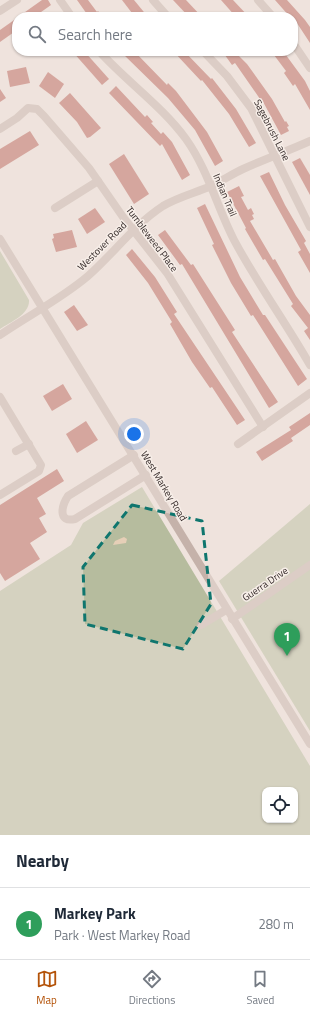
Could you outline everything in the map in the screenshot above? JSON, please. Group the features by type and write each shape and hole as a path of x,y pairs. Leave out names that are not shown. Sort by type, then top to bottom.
{"street":[{"path":"0,11 16,0"},
{"path":"60,0 68,12"},
{"path":"153,0 164,12"},
{"path":"258,0 269,12"},
{"path":"298,50 310,68"},
{"name":"Indian Trail","path":"104,56 176,126 196,155 224,220 248,265 310,364"},
{"name":"Sagebrush Lane","path":"208,56 227,76 250,108 310,227"},
{"name":"Tumbleweed Place","path":"0,129 17,118 28,108 37,109 98,181 132,230 167,273 263,427"},
{"name":"Westover Road","path":"0,335 43,308 86,277 113,252 132,230 165,205 195,191 210,186 242,169 275,157 310,141"},
{"path":"55,208 98,181"},
{"name":"West Markey Road","path":"0,239 134,455 226,610 310,744"},
{"path":"238,444 310,392"},
{"path":"0,397 3,408 41,465 39,471 0,496"},
{"path":"16,451 28,444"},
{"path":"134,455 68,496 63,504 62,512 64,517 70,520 75,519 146,476"},
{"name":"Guerra Drive","path":"232,619 310,565"},
{"path":"201,625 226,610"}],"highlighted area":[{"path":"132,505 202,521 211,604 183,649 85,624 83,567"}],"green space":[{"path":"0,251 29,300 26,309 19,317 0,329"},
{"path":"142,487 310,766 310,835 0,835 0,591 71,545 83,523"},
{"path":"310,504 310,731 219,581"}],"sand":[{"path":"124,537 127,539 126,543 113,545 115,541"}],"building":[{"path":"42,0 48,0 51,5 41,12 25,12"},
{"path":"77,0 88,0 97,12 85,12"},
{"path":"122,0 134,0 144,12 131,12"},
{"path":"173,0 186,0 197,12 184,12"},
{"path":"221,0 233,0 244,12 232,12"},
{"path":"275,0 287,0 298,12 286,12"},
{"path":"298,12 310,27 310,43 298,25"},
{"path":"12,22 12,34 0,42 0,30"},
{"path":"76,56 88,56 109,79 102,85"},
{"path":"125,56 139,56 167,85 168,83 176,91 207,132 223,161 215,166 195,130 168,98"},
{"path":"178,56 189,56 211,79 212,78 236,109 256,143 249,147 229,114 202,80 201,81"},
{"path":"226,56 239,56 247,64 272,99 285,122 286,121 289,126 287,127 289,131 281,135 261,98 260,99 235,63 232,65"},
{"path":"275,56 287,56 305,81 310,91 310,110 295,84 293,86 284,73 286,71"},
{"path":"26,67 30,83 10,87 7,71"},
{"path":"48,72 64,84 55,98 39,86"},
{"path":"116,86 145,117 147,115 153,122 151,123 161,134 163,132 172,142 190,175 182,180 162,144 160,146 109,93"},
{"path":"0,89 6,98 0,102"},
{"path":"70,93 101,128 90,137 87,138 77,122 59,103"},
{"path":"30,131 39,145 0,169 0,149"},
{"path":"124,154 149,194 134,204 109,164"},
{"path":"300,158 310,175 310,195 292,162"},
{"path":"269,172 285,205 306,241 304,243 310,254 310,273 298,252 301,250 260,176"},
{"path":"239,186 244,196 241,197 248,210 251,208 254,214 252,215 254,219 250,221 273,260 275,259 296,296 310,315 310,340 304,331 308,328 291,306 293,304 265,259 263,260 245,229 246,228 227,192"},
{"path":"205,204 240,277 263,315 265,315 307,379 298,386 253,315 251,316 231,283 212,245 214,244 197,208"},
{"path":"95,208 105,222 87,234 78,219"},
{"path":"72,230 77,247 56,252 52,239 54,238 53,234"},
{"path":"165,230 191,265 193,264 235,330 232,332 278,402 269,408 182,264 180,265 158,235"},
{"path":"132,249 155,277 177,312 174,314 245,420 237,425 212,387 210,388 192,362 170,324 172,322 148,283 126,255"},
{"path":"74,305 88,325 77,331 64,312"},
{"path":"63,384 72,399 52,411 43,396"},
{"path":"310,413 310,425 291,438 293,441 262,461 256,452 291,430 289,427"},
{"path":"86,421 98,440 77,453 66,434"},
{"path":"57,469 64,481 37,498 46,514 39,518 47,532 30,543 40,559 5,581 0,573 0,505"}],"place":[{"name":"Markey Park","path":"287,656"}]}
